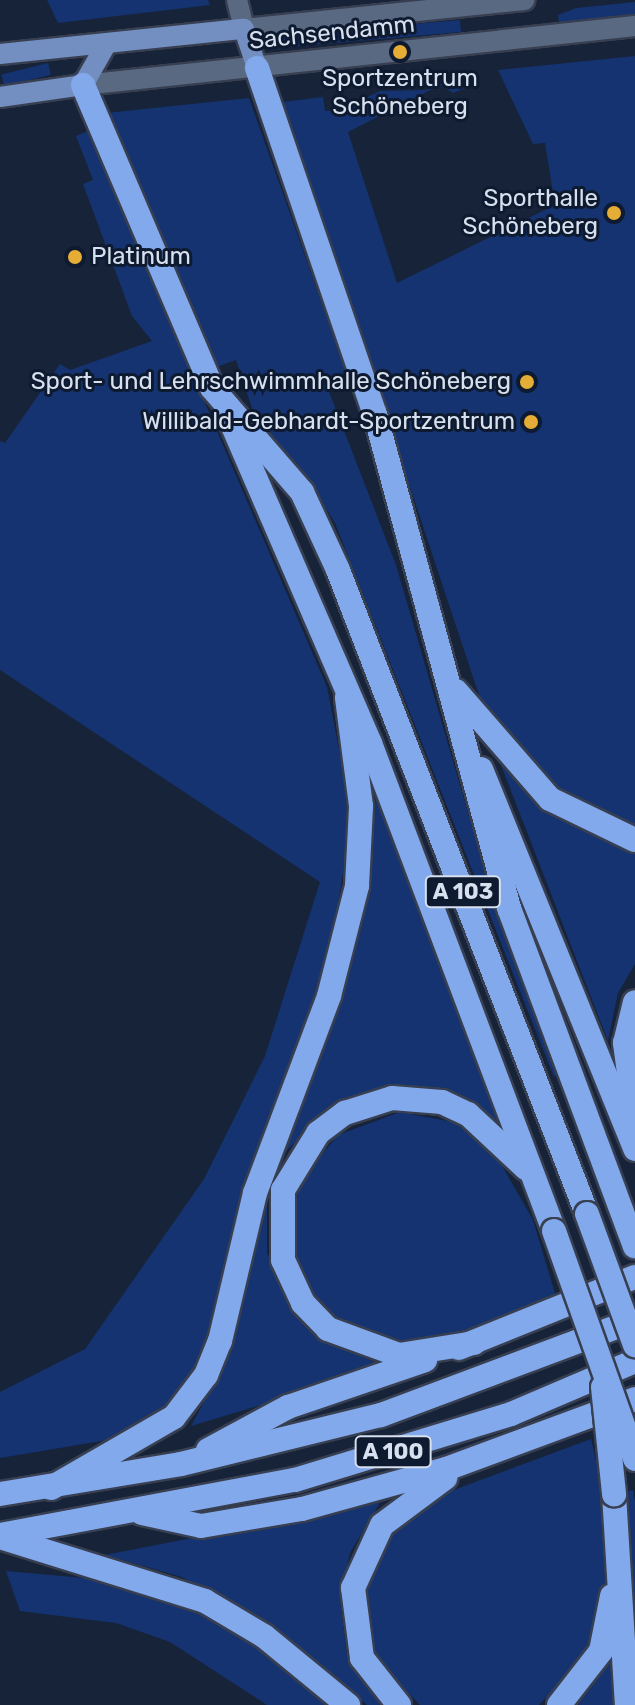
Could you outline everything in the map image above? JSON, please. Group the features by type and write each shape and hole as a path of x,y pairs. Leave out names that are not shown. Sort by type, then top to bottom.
{"highway":[{"name":"A 103","path":"257,68 356,354 509,908 635,1246"},
{"path":"88,69 177,315 222,404 347,698 376,757 554,1231 603,1381 635,1459"},
{"name":"A 103","path":"222,404 286,470 314,516 587,1214 635,1345"},
{"path":"447,680 550,799 635,840"},
{"path":"51,1488 174,1417 206,1375 220,1341 255,1193 329,996 357,886 361,806 347,698"},
{"path":"465,742 517,846 635,1149"},
{"path":"635,1002 625,1043 635,1112"},
{"path":"474,1343 399,1355 328,1329 303,1303 283,1260 278,1224 288,1176 312,1140 345,1113 410,1097 442,1102 482,1122 520,1157 539,1191"},
{"path":"181,1464 288,1407 474,1343 635,1277"},
{"name":"A 100","path":"0,1494 51,1488 181,1464 381,1415 635,1320"},
{"name":"A 100","path":"0,1536 142,1513 388,1454 511,1414 635,1361"},
{"path":"603,1381 618,1522 627,1705"},
{"path":"142,1513 184,1526 239,1521 478,1458 635,1399"},
{"path":"399,1705 374,1679 355,1635 359,1565 396,1510 478,1458"},
{"path":"559,1705 601,1651 618,1522"},
{"path":"0,1536 205,1601 264,1636 346,1704"}],"main road":[{"path":"237,0 234,30 257,68"},
{"name":"Sachsendamm","path":"0,97 88,69 107,43 525,0"},
{"path":"473,5 477,43"},
{"name":"Sachsendamm","path":"0,54 88,69 257,68 635,26"}],"shaded area":[{"path":"47,0 208,0 210,5 58,23"},
{"path":"635,2 635,14 559,22 558,15 576,8"},
{"path":"460,20 461,32 283,48 282,36"},
{"name":"Willibald-Gebhardt-Sportzentrum","path":"635,56 635,832 557,797 486,716 282,102 323,97 325,111 343,109 380,91 426,90 468,72 472,85 453,93 440,85 348,132 397,283 555,205 545,143 533,144 498,70"},
{"path":"48,63 51,75 4,86 1,75"},
{"path":"249,98 348,377 326,384 396,565 491,892 560,1072 554,1077 335,523 297,463 258,426 236,360 211,369 106,113"},
{"path":"88,131 327,687 352,817 327,972 245,1184 199,1368 168,1409 113,1439 0,1458 0,1392 85,1349 204,1179 265,1056 320,882 0,670 0,441 5,443 60,364 70,370 152,341 132,316 83,184 93,180 76,136"},
{"path":"501,765 545,806 635,849 635,964 618,993 608,1041"},
{"path":"376,789 505,1117 500,1122 433,1089 382,1089 331,1107 282,1155 354,956 371,873"},
{"path":"400,1112 453,1122 493,1150 533,1220 557,1300 466,1334 409,1342 342,1325 319,1301 298,1266 291,1229 301,1180 338,1135"},
{"path":"267,1198 267,1253 290,1304 326,1341 379,1364 377,1370 191,1426 233,1348"},
{"path":"591,1439 605,1498 608,1573 585,1656 539,1705 420,1705 376,1659 364,1606 372,1564 393,1530 451,1491"},
{"path":"633,1490 635,1501 635,1604 625,1492"},
{"path":"381,1501 350,1553 340,1600 347,1654 380,1705 367,1705 286,1639 182,1577 105,1555"},
{"path":"6,1571 107,1580 189,1604 260,1646 325,1705 267,1705 170,1642 116,1623 20,1611"},
{"path":"609,1664 618,1665 618,1705 578,1705"}],"place":[{"name":"Sportzentrum Schöneberg","path":"400,52"},
{"name":"Sporthalle Schöneberg","path":"614,213"},
{"name":"Platinum","path":"75,257"},
{"name":"Sport- und Lehrschwimmhalle Schöneberg","path":"527,382"},
{"name":"Willibald-Gebhardt-Sportzentrum","path":"531,422"}]}
